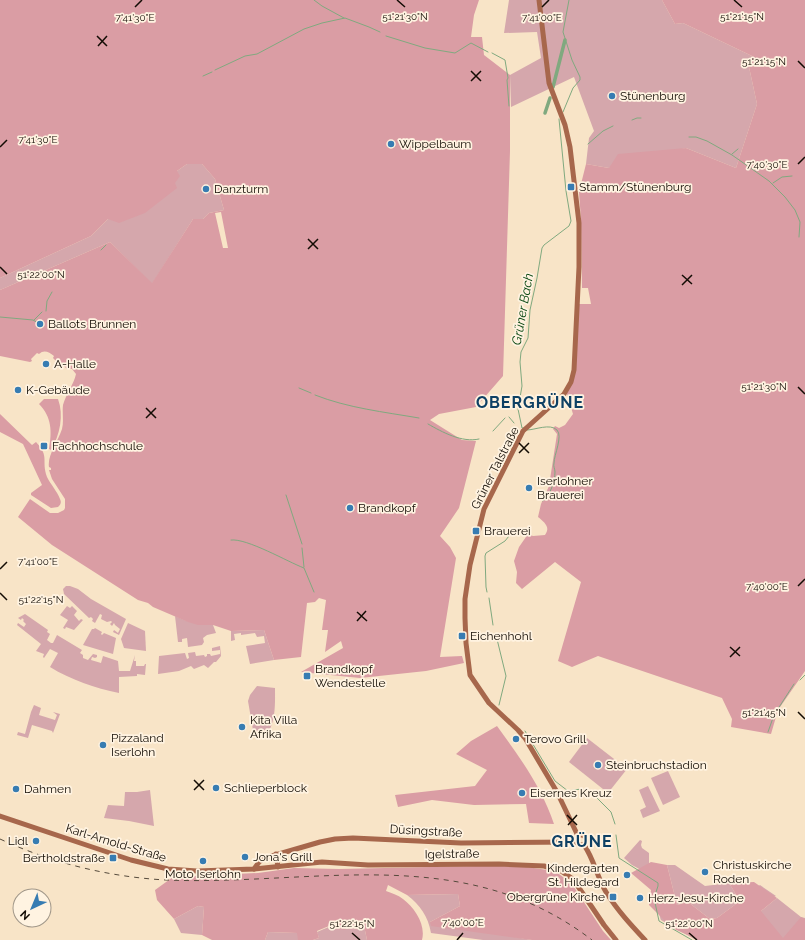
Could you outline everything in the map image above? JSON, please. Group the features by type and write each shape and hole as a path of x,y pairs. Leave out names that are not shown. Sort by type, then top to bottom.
{"main road":[{"name":"Grüner Talstraße","path":"539,0 549,83 565,125 570,147 579,223 579,275 574,370 573,378 566,391 525,429 484,510 470,565 465,600 465,636 469,669 474,680 489,703 525,738 556,792 578,836"},
{"name":"Karl-Arnold-Straße","path":"0,816 156,867 197,871 254,869"},
{"path":"582,835 586,838 586,843 584,845 579,845 576,842 578,836 582,835"},
{"name":"Düsingstraße","path":"254,869 259,862 265,858 335,839 353,838 462,843 576,842"},
{"path":"584,845 591,856 606,892 618,909 645,940"},
{"path":"276,854 278,867"},
{"name":"Igelstraße","path":"254,869 322,862 368,865 505,864 544,866 561,871 573,879 604,926 616,940"}],"shaded area":[{"path":"0,0 479,0 474,15 471,37 482,37 484,55 510,75 510,151 503,376 476,407 439,414 430,420 462,440 476,441 459,508 440,536 450,547 456,558 440,657 462,656 464,663 426,671 360,678 301,672 343,648 341,641 325,652 328,630 322,630 326,600 319,598 315,602 307,603 301,657 274,660 264,630 231,631 213,625 198,625 153,607 148,603 138,600 52,545 18,517 30,499 50,513 58,513 65,508 65,499 52,479 49,470 51,470 51,468 49,467 49,463 51,453 62,429 63,405 74,382 76,374 72,369 67,369 58,360 56,361 53,358 54,356 46,352 39,354 37,353 30,362 0,356 0,290 110,242 152,283 193,219 203,219 209,213 224,210 215,179 202,164 187,164 177,171 180,176 175,183 177,188 145,213 119,223 108,219 91,236 0,278","holes":["221,212 228,248 223,248 215,213"]},
{"path":"509,0 662,0 675,24 683,23 752,56 749,67 757,104 736,168 686,148 609,168 586,164 589,138 594,131 574,77 511,107 510,75 541,58 537,32 504,33"},
{"path":"662,0 805,0 805,671 778,710 771,734 731,727 732,719 722,698 598,656 572,667 558,661 581,582 555,562 522,589 516,583 517,572 514,561 519,547 528,534 533,536 545,535 547,532 546,525 538,517 541,504 549,486 557,434 553,429 555,426 559,428 565,425 573,414 566,391 572,382 578,304 591,304 588,288 582,288 579,192 586,164 609,168 618,154 686,148 736,168 757,104 749,67 752,56 683,23 675,24"},
{"path":"187,164 202,164 215,179 224,210 209,213 203,219 193,219 152,284 110,242 0,290 0,278 91,236 108,219 174,183 177,171"},
{"path":"44,399 58,399 61,412 59,431 51,450 49,449 51,431 49,419 39,404"},
{"path":"0,414 32,445 36,442 43,451 47,477 61,500 58,507 51,508 31,495 31,493 42,485 23,444 0,432"},
{"path":"66,586 78,589 91,599 126,619 119,635 113,632 114,630 118,633 120,629 114,623 112,626 110,624 112,622 111,621 107,622 101,619 102,615 100,614 95,623 92,621 93,619 91,617 89,618 64,594 63,589"},
{"path":"67,606 70,608 72,606 77,611 74,615 79,621 81,619 83,620 74,630 66,627 65,629 63,628 68,620 60,615"},
{"path":"25,614 48,630 47,632 50,634 47,640 51,643 53,643 57,635 82,650 80,653 83,655 83,658 88,660 93,654 97,655 97,657 92,657 91,660 101,663 103,656 118,661 119,671 130,671 135,655 134,661 136,661 136,666 144,666 146,664 145,675 137,674 137,676 119,677 119,693 101,689 66,676 50,667 58,653 50,649 44,658 44,654 36,651 41,644 17,625 18,623 24,627 26,624 23,621 24,620 22,618 21,620 18,618"},
{"path":"175,616 193,623 213,625 216,633 207,635 203,638 204,642 202,645 188,647 187,638 182,639 182,642 178,642"},
{"path":"128,623 145,631 146,651 124,648 121,639"},
{"path":"95,628 102,632 102,635 104,633 116,638 113,654 83,645 92,629"},
{"path":"264,630 274,660 250,664 246,646 265,643 264,636 257,637 255,633 241,635 241,633 234,634 235,640 231,641 231,631"},
{"path":"220,646 221,656 208,668 204,665 194,669 191,666 179,671 158,674 159,656 185,653 187,659 189,658 188,653 195,652 196,656 204,655 205,657 207,654 210,654 211,656 220,654 220,650 212,651 212,648"},
{"path":"257,686 275,688 275,705 274,717 268,733 254,736 248,701 250,695"},
{"path":"34,705 41,708 39,715 55,720 57,715 53,712 60,714 53,733 52,731 32,725 28,738 17,735 18,732 25,734"},
{"path":"497,726 522,761 536,785 554,824 529,823 526,804 474,805 432,800 398,807 395,795 475,786 487,770 456,754 471,741"},
{"name":"Steinbruchstadion","path":"587,738 627,769 608,793 569,762"},
{"path":"668,771 680,797 663,805 651,778"},
{"path":"648,786 660,811 643,818 640,810 646,807 639,790"},
{"path":"150,790 154,826 104,818 108,805 124,806 125,792"},
{"path":"640,840 642,841 642,848 649,853 649,863 652,863 680,913 723,940 696,940 661,920 654,877 632,865 624,858"},
{"path":"651,862 667,865 677,905 688,902 710,919 717,918 740,901 729,883 754,882 777,898 761,911 783,938 801,917 805,919 805,940 699,940 672,928 649,905 651,890 631,873"},
{"path":"667,865 675,865 705,886 729,883 740,901 717,918 710,919 688,902 677,905"},
{"path":"519,866 555,871 572,884 603,931 611,940 532,940 431,926 430,922 460,906 458,894 407,895 388,885 386,891 401,898 412,907 421,923 423,934 422,940 367,940 363,921 347,919 341,921 346,925 345,930 329,926 317,931 319,938 313,940 298,940 297,933 268,932 265,940 212,940 202,935 204,907 198,906 174,919 157,900 155,890 173,877 258,873 294,868 339,869"},
{"path":"760,885 776,896 768,899 761,911 777,898 801,917 805,918 805,940 740,940 743,898"},
{"path":"458,894 460,906 430,922 532,940 483,940 431,933 428,921 423,911 407,895"},
{"path":"198,906 204,907 202,935 181,933 174,919"},
{"path":"347,919 363,921 367,940 313,940 319,938 317,932"},
{"path":"268,932 298,933 298,940 265,940"}],"waterway":[{"path":"314,0 344,18"},
{"name":"Grüner Bach","path":"563,112 573,88 580,80 563,32 569,0"},
{"path":"215,70 245,56 257,54 304,29 322,23 345,18 380,32"},
{"path":"386,36 425,48 455,53 471,43 488,52"},
{"path":"553,87 565,40"},
{"path":"492,53 505,60 508,78 509,106"},
{"path":"203,76 212,72"},
{"path":"545,113 550,98"},
{"path":"632,120 641,118"},
{"name":"Grüner Bach","path":"524,428 522,428 518,409 522,386 520,362 521,352 528,338 530,310 542,248 569,226 571,221 566,191 559,119"},
{"path":"588,144 603,131 613,126"},
{"path":"689,137 696,137 707,141 732,155 769,181 785,197 795,210 800,222 799,237"},
{"path":"732,154 738,149"},
{"path":"773,183 782,177 792,176"},
{"path":"101,250 106,245"},
{"path":"46,311 47,301 52,292"},
{"path":"34,320 42,312"},
{"path":"0,317 33,320 40,324"},
{"path":"299,388 311,393"},
{"path":"315,395 340,403 379,412 419,418"},
{"path":"509,417 514,423"},
{"path":"493,431 505,418"},
{"path":"428,424 459,438 473,440 479,439"},
{"name":"Grüner Bach","path":"527,430 550,427 554,428 559,433 559,441 554,460 554,480 550,492 543,501"},
{"path":"286,495 302,544"},
{"name":"Grüner Bach","path":"487,592 486,553 505,541 513,531"},
{"path":"231,540 238,540 257,546 304,568 314,592"},
{"path":"302,548 304,567"},
{"name":"Grüner Bach","path":"489,598 493,625"},
{"name":"Grüner Bach","path":"496,635 506,676 499,705"},
{"path":"800,680 805,675"},
{"path":"768,732 774,715 794,684"},
{"name":"Grüner Bach","path":"525,731 555,781 568,791 581,789 590,791 611,812 615,824"},
{"name":"Grüner Bach","path":"616,835 619,858 658,883 654,898 659,921 692,940"}],"railway":[{"path":"0,839 20,848 60,862 123,876 166,880 222,880 386,875 440,879 492,890 543,909 592,940"}],"place":[{"name":"Stünenburg","path":"612,96"},
{"name":"Wippelbaum","path":"391,144"},
{"name":"Stamm/Stünenburg","path":"571,187"},
{"name":"Danzturm","path":"206,189"},
{"name":"Ballots Brunnen","path":"40,324"},
{"name":"A-Halle","path":"46,364"},
{"name":"K-Gebäude","path":"18,390"},
{"name":"Fachhochschule","path":"44,446"},
{"name":"Iserlohner Brauerei","path":"529,488"},
{"name":"Brandkopf","path":"350,508"},
{"name":"Brauerei","path":"476,531"},
{"name":"Eichenhohl","path":"462,636"},
{"name":"Brandkopf Wendestelle","path":"307,676"},
{"name":"Kita Villa Afrika","path":"242,727"},
{"name":"Terovo Grill","path":"516,739"},
{"name":"Pizzaland Iserlohn","path":"103,745"},
{"name":"Steinbruchstadion","path":"598,765"},
{"name":"Schlieperblock","path":"216,788"},
{"name":"Dahmen","path":"16,789"},
{"name":"Eisernes Kreuz","path":"522,793"},
{"name":"Lidl","path":"36,841"},
{"name":"Jona's Grill","path":"245,857"},
{"name":"Bertholdstraße","path":"113,858"},
{"name":"Moto Iserlohn","path":"203,861"},
{"name":"Christuskirche Roden","path":"705,872"},
{"name":"Kindergarten St. Hildegard","path":"627,875"},
{"name":"Obergrüne Kirche","path":"613,897"},
{"name":"Herz-Jesu-Kirche","path":"640,898"}],"district":[{"name":"OBERGRÜNE","path":"530,402"},
{"name":"GRÜNE","path":"582,841"}]}
